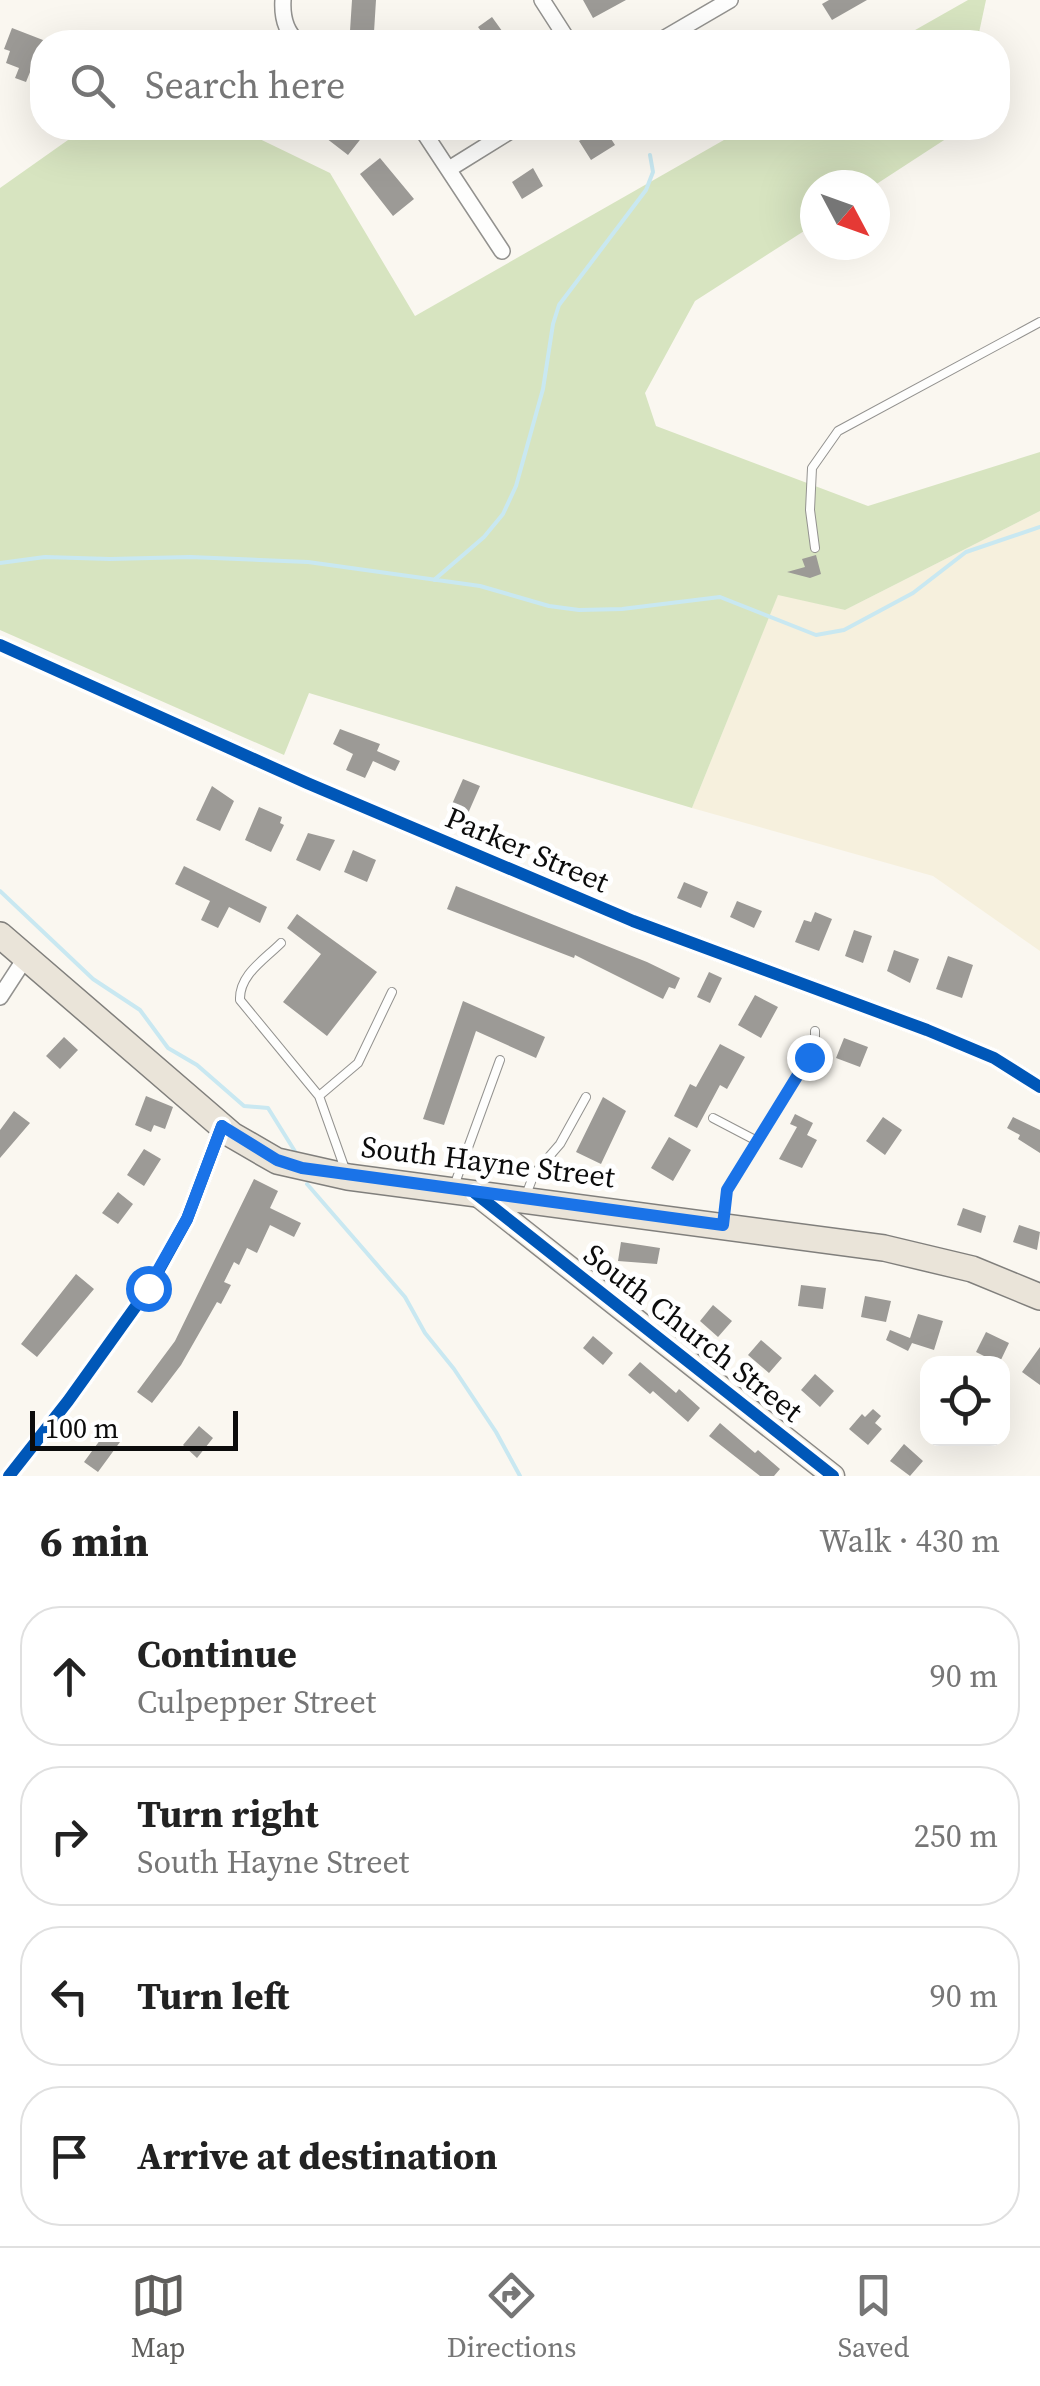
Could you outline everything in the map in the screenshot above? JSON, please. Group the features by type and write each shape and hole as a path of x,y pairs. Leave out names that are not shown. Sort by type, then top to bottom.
{"main road":[{"name":"South Hayne Street","path":"0,935 222,1126 277,1160 348,1177 920,1254 972,1269 1040,1297"}],"street":[{"path":"283,0 289,30"},
{"path":"542,0 561,30"},
{"path":"679,30 730,0"},
{"path":"429,140 502,250"},
{"path":"449,169 496,140"},
{"name":"Parker Street","path":"0,645 289,776 615,914 944,1036 994,1058 1040,1087"},
{"path":"0,996 26,958"},
{"path":"9,1476 148,1288 187,1219 222,1126"},
{"name":"South Church Street","path":"464,1191 833,1476"}],"lane":[{"path":"815,548 810,510 812,468 838,431 1040,322"},
{"path":"281,944 246,977 239,988 240,1000 319,1096 348,1177"},
{"path":"319,1096 358,1062 392,992"},
{"path":"723,1225 727,1190 809,1057 816,1042 815,1031"},
{"path":"464,1191 500,1060"},
{"path":"525,1199 534,1174 560,1144 586,1096"},
{"path":"712,1118 757,1141"}],"shaded area":[{"path":"1040,511 1040,951 933,876 692,808 778,594 845,610"}],"green space":[{"path":"968,0 986,0 980,30 915,30"},
{"path":"68,140 262,140 330,173 415,316 724,140 944,140 890,175 890,170 800,170 800,234 695,301 645,393 656,426 868,506 1040,452 1040,511 845,610 778,595 692,808 309,693 284,755 0,630 0,188"}],"building":[{"path":"352,0 376,0 374,30 350,30"},
{"path":"583,0 626,0 593,18"},
{"path":"829,0 867,0 832,20 822,4"},
{"path":"492,17 501,30 480,30 478,27"},
{"path":"12,28 30,35 30,72 26,82 15,78 19,68 6,63 10,51 4,49"},
{"path":"329,140 360,140 348,155"},
{"path":"612,140 615,145 591,160 579,141"},
{"path":"380,158 414,199 393,216 360,174"},
{"path":"533,168 543,186 522,199 512,182"},
{"path":"816,555 821,574 810,578 787,572 805,567 802,559"},
{"path":"340,729 380,744 377,751 400,761 395,771 373,761 365,778 346,770 353,754 333,744"},
{"path":"463,779 480,786 466,818 449,811"},
{"path":"212,786 234,801 220,831 196,820"},
{"path":"259,807 282,817 280,823 284,825 271,852 245,840"},
{"path":"308,833 335,840 320,871 296,860"},
{"path":"353,850 376,860 367,882 344,872"},
{"path":"184,866 267,907 260,923 229,907 218,928 201,920 210,901 175,884"},
{"path":"684,882 708,892 701,908 677,898"},
{"path":"456,886 680,978 675,989 669,987 663,999 575,955 574,958 447,909"},
{"path":"737,901 762,911 754,928 730,917"},
{"path":"815,912 832,919 819,951 795,942 804,920 811,922"},
{"path":"297,914 377,972 327,1036 283,1002 321,954 287,928"},
{"path":"854,930 872,936 863,963 845,956"},
{"path":"894,950 919,959 910,983 887,971"},
{"path":"948,956 973,965 962,998 936,989"},
{"path":"709,972 722,978 710,1003 697,997"},
{"path":"755,995 778,1007 761,1038 738,1025"},
{"path":"463,1001 545,1037 536,1058 476,1031 444,1125 423,1119"},
{"path":"64,1037 78,1050 60,1069 46,1056"},
{"path":"844,1038 868,1047 860,1067 836,1058"},
{"path":"720,1044 745,1057 727,1089 720,1085 697,1128 674,1116 690,1084 696,1087"},
{"path":"146,1096 173,1107 165,1129 154,1125 151,1132 135,1125"},
{"path":"603,1097 626,1111 601,1164 576,1152"},
{"path":"14,1111 30,1123 0,1158 0,1130"},
{"path":"795,1114 813,1123 807,1135 817,1140 802,1168 779,1159 797,1127 790,1124"},
{"path":"883,1117 902,1130 885,1155 866,1141"},
{"path":"1013,1117 1040,1130 1040,1153 1007,1128"},
{"path":"669,1137 691,1150 673,1181 651,1168"},
{"path":"144,1149 161,1159 144,1186 127,1175"},
{"path":"254,1179 278,1191 270,1208 301,1223 294,1237 270,1225 257,1253 247,1248 239,1265 234,1262 224,1282 231,1285 221,1304 217,1302 181,1365 152,1403 137,1392 175,1341"},
{"path":"118,1192 133,1204 118,1224 102,1213"},
{"path":"963,1208 986,1216 981,1233 957,1225"},
{"path":"1019,1225 1040,1232 1037,1250 1013,1242"},
{"path":"621,1242 660,1248 657,1264 618,1261"},
{"path":"76,1274 94,1289 37,1357 21,1344"},
{"path":"801,1285 826,1288 823,1309 798,1306"},
{"path":"865,1296 891,1301 886,1322 861,1317"},
{"path":"713,1305 732,1321 718,1337 700,1321"},
{"path":"918,1314 943,1321 934,1350 912,1343 908,1351 886,1340 890,1330 910,1338"},
{"path":"986,1332 1009,1343 1003,1356 976,1352"},
{"path":"593,1336 613,1353 603,1365 583,1348"},
{"path":"761,1340 782,1358 769,1373 748,1355"},
{"path":"1040,1347 1040,1385 1022,1372"},
{"path":"640,1362 700,1408 688,1422 628,1375"},
{"path":"815,1374 834,1391 820,1407 801,1390"},
{"path":"873,1409 881,1416 875,1423 882,1429 868,1445 849,1429 862,1414 865,1417"},
{"path":"720,1423 780,1469 774,1476 760,1476 709,1436"},
{"path":"199,1426 213,1438 197,1458 183,1445"},
{"path":"106,1432 120,1442 98,1472 84,1462"},
{"path":"904,1444 923,1461 910,1476 890,1461"}],"waterway":[{"path":"434,580 484,537 503,514 516,486 543,389 559,305 646,190 653,172 650,155"},
{"path":"0,563 45,557 308,562 480,586 549,606 579,610 720,597 816,635 844,630 913,593 966,552 1040,527"},
{"path":"0,891 93,979 140,1010 168,1048 197,1065 244,1106 268,1108 296,1153"},
{"path":"307,1184 405,1297 425,1333 496,1432 520,1476"}],"cycle path":[{"path":"0,645 307,783 633,921 994,1058 1040,1087"},
{"path":"9,1476 149,1288 187,1219 222,1126"},
{"path":"475,1193 833,1476"}],"route":[{"path":"148,1288 187,1219 222,1126 277,1160 302,1168 723,1225 727,1190 809,1057"}]}
